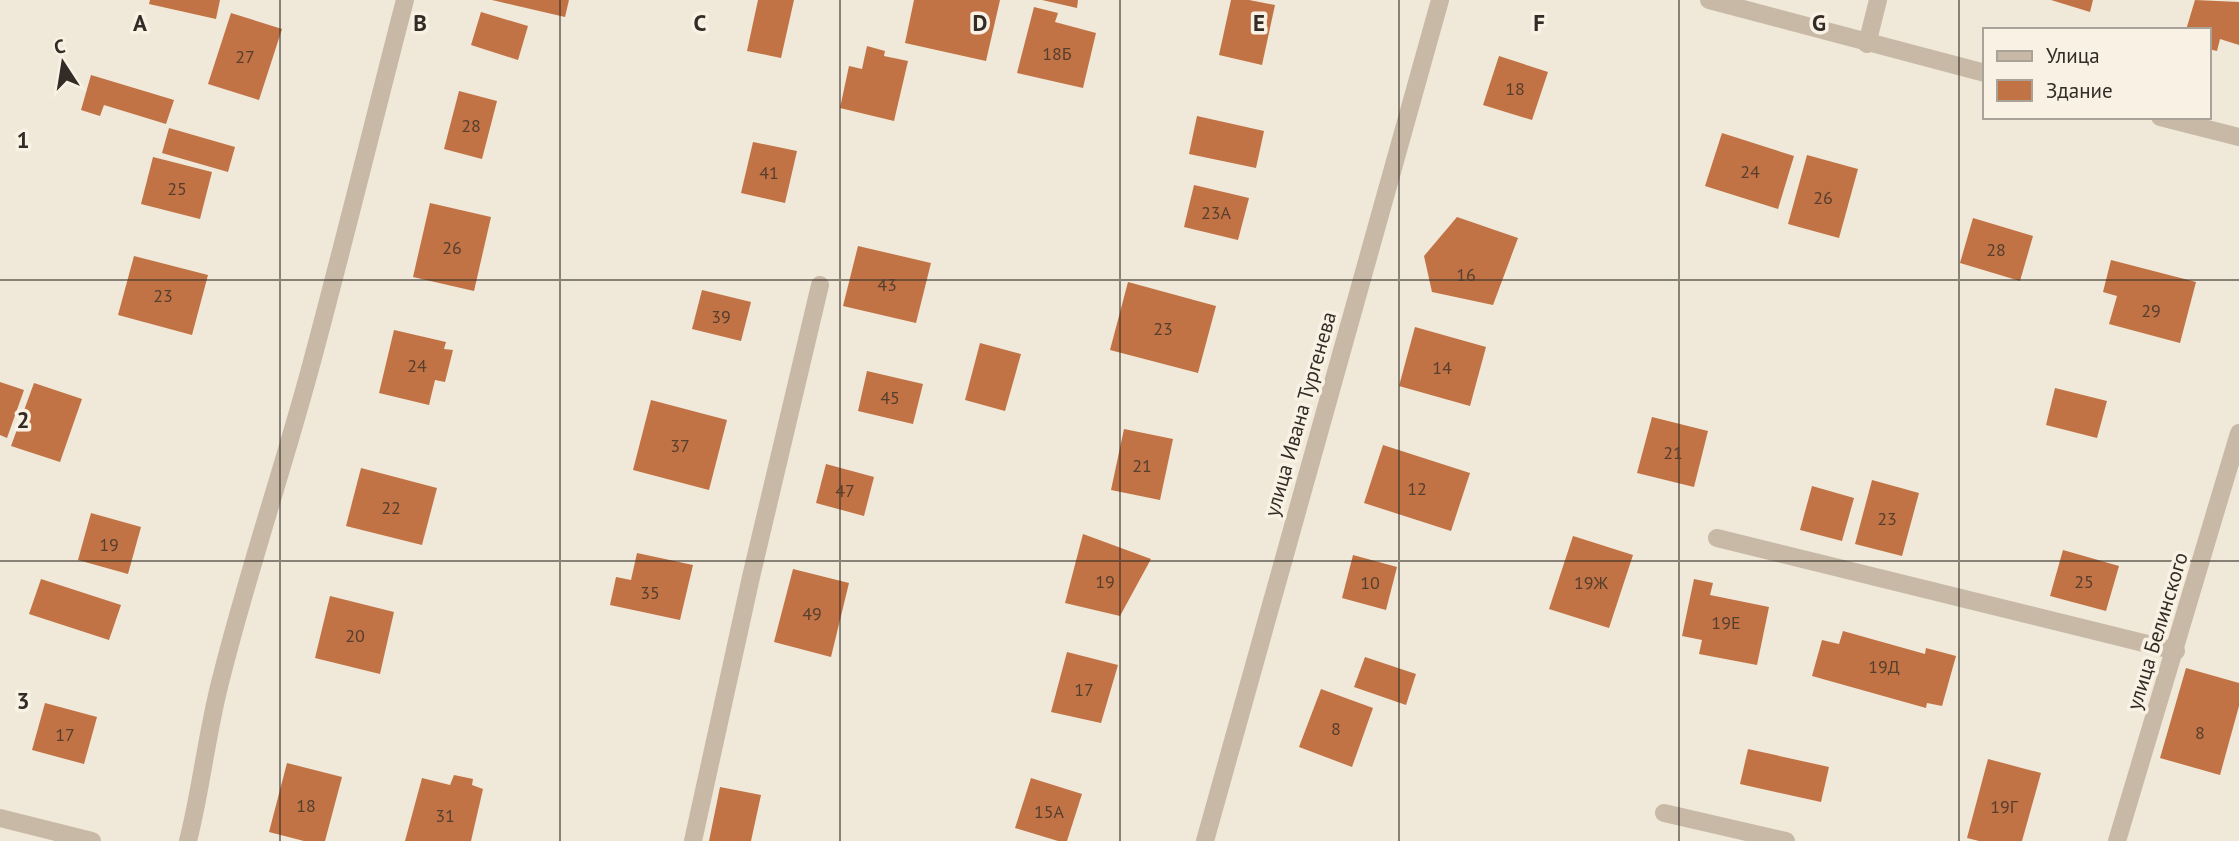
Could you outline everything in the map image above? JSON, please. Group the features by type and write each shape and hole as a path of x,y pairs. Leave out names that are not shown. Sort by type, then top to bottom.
{"street":[{"path":"188,841 197,804 205,745 221,679 271,496 310,370 405,0"},
{"name":"улица Ивана Тургенева","path":"1205,841 1440,0"},
{"path":"1709,0 1983,73"},
{"path":"1867,44 1878,0"},
{"path":"2168,119 2239,137"},
{"path":"693,841 751,576 820,285"},
{"name":"улица Белинского","path":"2117,841 2239,433"},
{"path":"1717,538 2176,650"},
{"path":"1664,813 1786,841"},
{"path":"0,818 92,841"}],"building":[{"path":"150,0 220,0 216,19 149,4"},
{"path":"492,0 569,0 565,17"},
{"path":"758,0 794,0 781,58 747,51"},
{"path":"914,0 1000,0 986,61 905,43"},
{"path":"1042,0 1078,0 1077,8"},
{"path":"1231,0 1275,5 1262,65 1219,55"},
{"path":"2051,0 2093,0 2090,12"},
{"path":"2195,0 2239,2 2239,45 2220,39 2217,51 2211,50 2211,28 2187,28"},
{"path":"1034,7 1058,13 1055,22 1096,33 1083,88 1017,73"},
{"path":"481,12 528,26 518,60 471,45"},
{"path":"231,13 282,29 259,100 208,84"},
{"path":"867,46 885,51 884,56 908,61 894,121 840,108 849,66 862,69"},
{"path":"1499,56 1548,72 1532,120 1483,105"},
{"path":"91,75 174,100 166,124 104,105 100,116 81,110"},
{"path":"459,91 497,101 482,159 444,149"},
{"path":"1197,116 1264,131 1256,168 1189,154"},
{"path":"169,128 235,147 228,172 162,153"},
{"path":"1722,133 1794,156 1778,209 1705,186"},
{"path":"753,142 797,151 785,203 741,193"},
{"path":"1807,155 1858,169 1839,238 1788,224"},
{"path":"153,157 212,172 200,219 141,204"},
{"path":"1194,185 1249,198 1238,240 1184,227"},
{"path":"430,203 491,217 474,291 413,277"},
{"path":"1457,217 1518,238 1493,305 1432,292 1424,256"},
{"path":"1973,218 2033,236 2020,281 1960,263"},
{"path":"858,246 931,263 916,323 843,306"},
{"path":"134,256 208,275 192,335 118,315"},
{"path":"2111,260 2196,282 2180,343 2109,324 2117,296 2103,292"},
{"path":"1128,282 1216,306 1198,373 1110,350"},
{"path":"702,290 751,302 741,341 692,329"},
{"path":"1415,327 1486,347 1470,406 1399,386"},
{"path":"394,330 446,342 444,349 453,350 445,382 435,380 429,405 379,393"},
{"path":"980,343 1021,354 1005,411 965,400"},
{"path":"867,371 923,384 913,424 858,411"},
{"path":"0,382 24,390 7,438 0,435"},
{"path":"34,383 82,399 60,462 11,446"},
{"path":"2055,388 2107,401 2097,438 2046,425"},
{"path":"651,400 727,420 709,490 633,470"},
{"path":"1652,417 1708,431 1694,487 1637,473"},
{"path":"1124,429 1173,439 1160,500 1111,490"},
{"path":"1383,445 1470,473 1451,531 1364,503"},
{"path":"826,464 874,477 864,516 816,503"},
{"path":"361,468 437,488 422,545 346,526"},
{"path":"1872,480 1919,493 1902,556 1855,544"},
{"path":"1812,486 1854,498 1842,541 1800,530"},
{"path":"91,513 141,527 128,574 78,560"},
{"path":"1083,534 1151,559 1120,616 1065,603"},
{"path":"1573,536 1633,555 1609,628 1549,609"},
{"path":"2063,550 2119,566 2106,611 2050,596"},
{"path":"637,553 693,565 680,620 610,605 616,577 631,580"},
{"path":"1353,555 1397,567 1386,610 1342,598"},
{"path":"793,569 849,583 831,657 774,642"},
{"path":"41,579 121,605 109,640 29,614"},
{"path":"1694,579 1713,583 1710,595 1769,607 1757,665 1699,654 1702,640 1682,636"},
{"path":"330,596 394,612 380,674 315,658"},
{"path":"1843,631 1925,654 1926,648 1956,656 1942,706 1927,703 1926,708 1812,676 1822,640 1839,644"},
{"path":"1067,652 1118,665 1101,723 1051,712"},
{"path":"1365,657 1416,674 1406,705 1354,687"},
{"path":"2186,668 2239,683 2239,706 2220,775 2160,758"},
{"path":"1321,689 1373,708 1352,767 1299,747"},
{"path":"45,703 97,717 84,764 32,750"},
{"path":"1748,749 1829,767 1821,802 1740,784"},
{"path":"1988,759 2041,773 2022,841 1979,841 1967,838"},
{"path":"287,763 342,777 325,841 304,841 269,832"},
{"path":"454,775 473,779 472,785 483,789 471,841 405,841 422,778 450,785"},
{"path":"1031,778 1082,794 1067,841 1058,841 1015,828"},
{"path":"720,787 761,795 751,841 709,841"}]}
